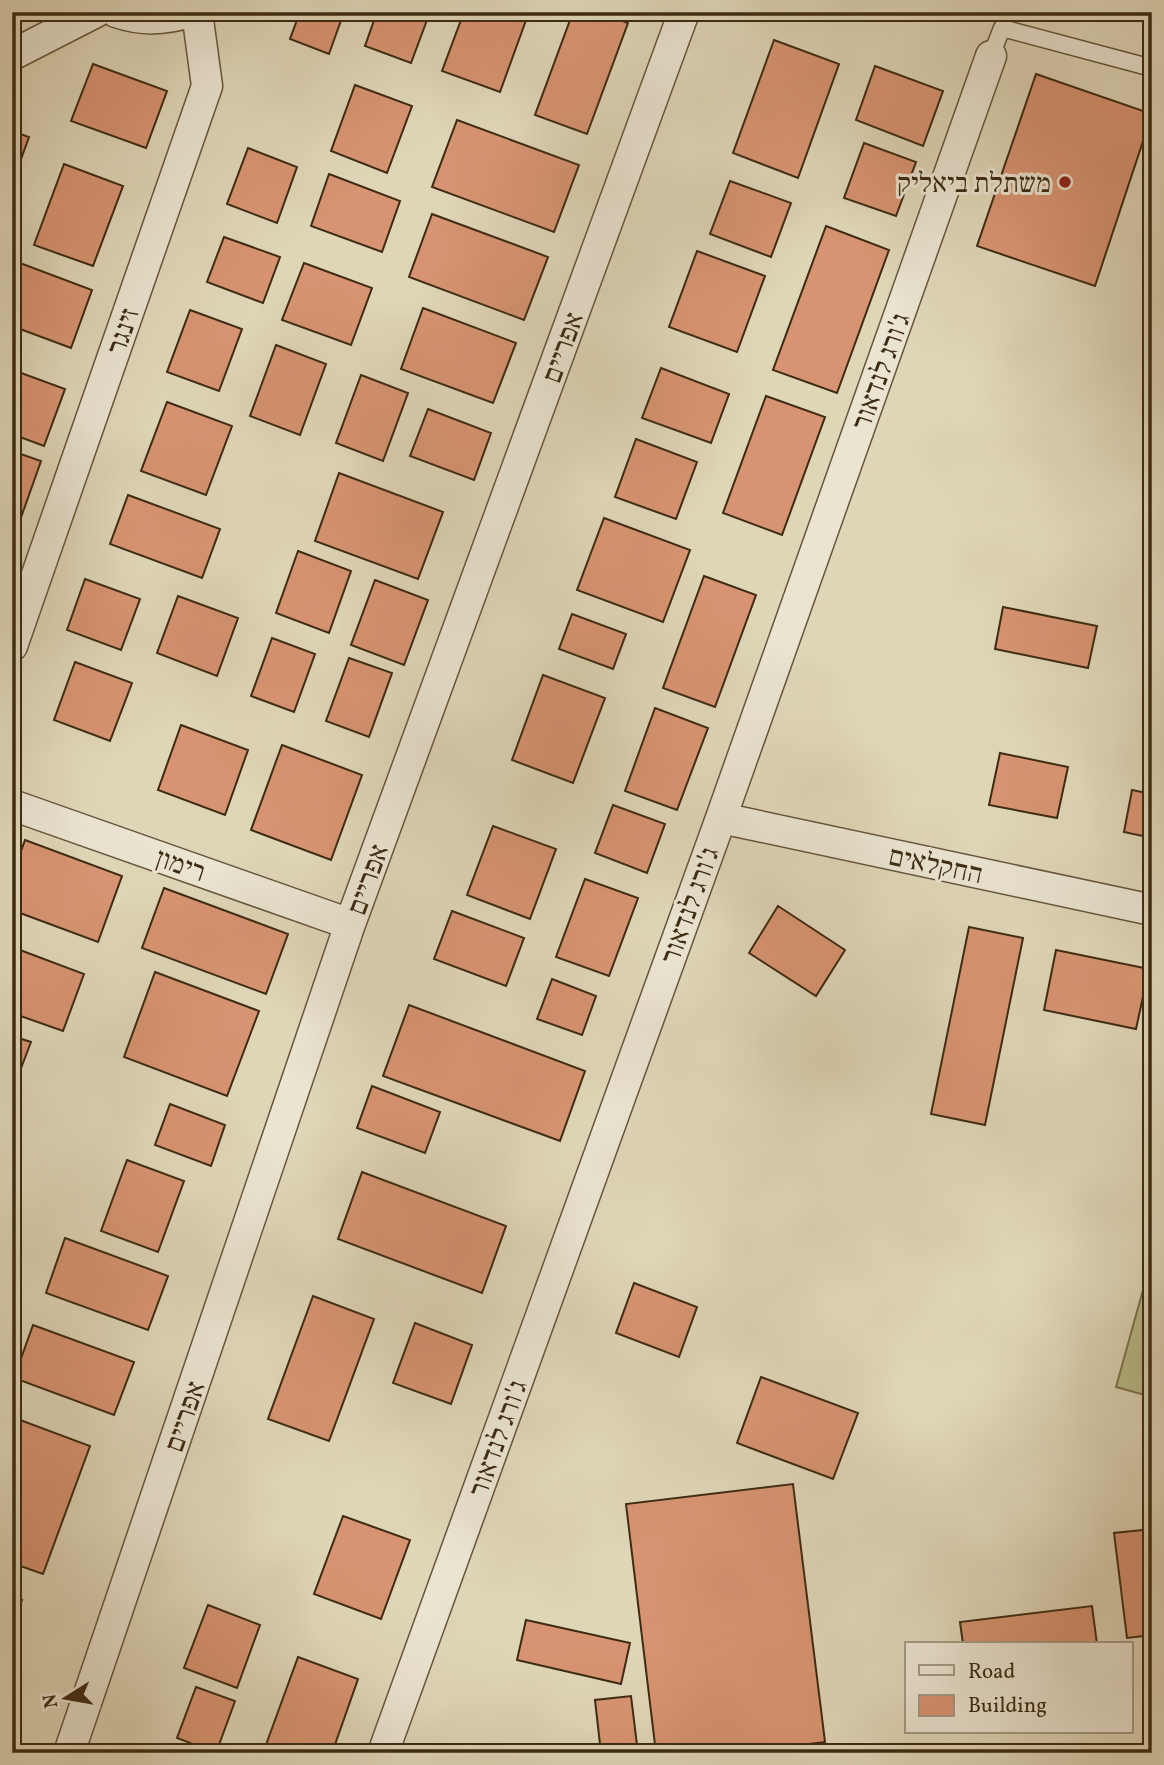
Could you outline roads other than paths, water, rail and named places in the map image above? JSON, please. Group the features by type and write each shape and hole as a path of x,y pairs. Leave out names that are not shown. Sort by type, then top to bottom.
{"street":[{"path":"12,55 96,12"},
{"path":"116,12 134,19 166,20 190,12"},
{"name":"זינגר","path":"12,646 207,86 197,12"},
{"name":"אפריים","path":"69,1753 351,924 684,12"},
{"name":"ג'ורג לנדאור","path":"383,1753 721,818 991,56"},
{"name":"רימון","path":"12,805 351,924"},
{"name":"החקלאים","path":"721,818 1152,909"}],"lane":[{"path":"991,56 1002,28 1152,68"}],"place":[{"name":"משתלת ביאליק","path":"1065,182"}]}
